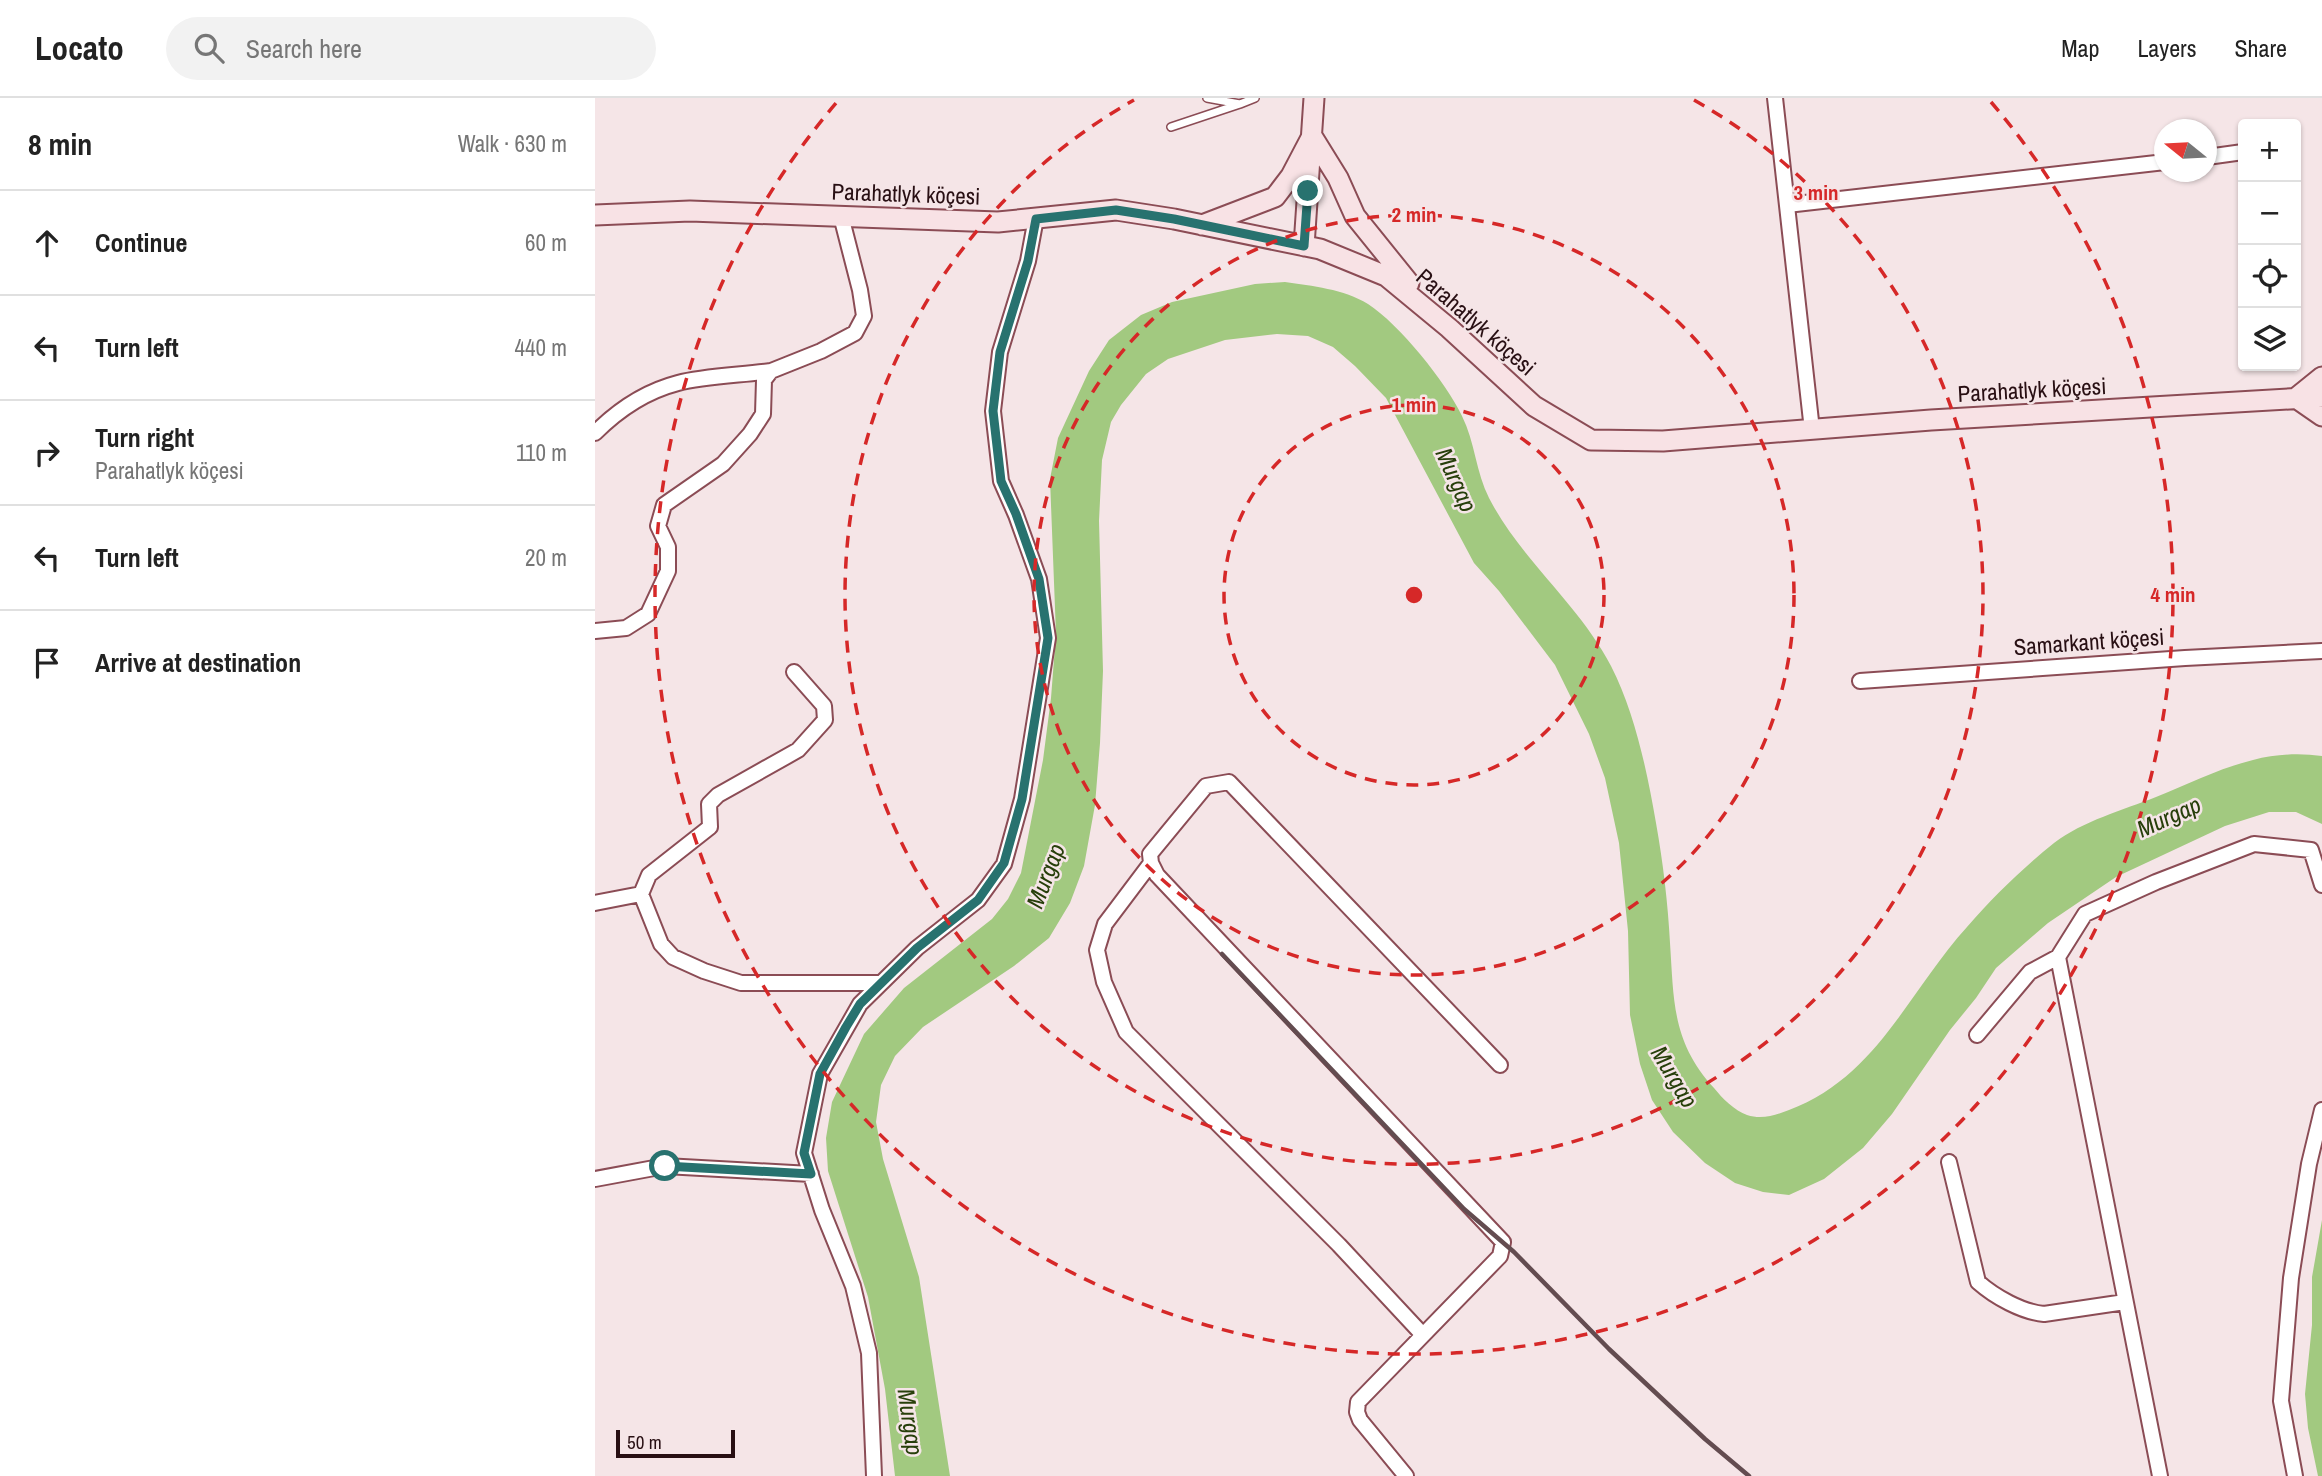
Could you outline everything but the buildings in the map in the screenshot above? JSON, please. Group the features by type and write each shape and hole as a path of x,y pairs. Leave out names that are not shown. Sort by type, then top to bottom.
{"main road":[{"path":"1304,246 1314,98"},
{"path":"1202,225 1275,197 1291,176 1312,136"},
{"path":"1312,136 1338,178 1356,216 1441,322"},
{"name":"Parahatlyk köçesi","path":"595,215 690,211 998,222 1116,210 1319,249 1386,276 1534,405 1591,440 1663,441 2322,397"},
{"path":"2322,377 2297,398 2322,416"}],"street":[{"path":"1775,98 1812,429"},
{"path":"2217,156 2238,153"},
{"path":"1787,205 2154,163"},
{"path":"595,433 611,417 643,397 678,383 771,371 821,351 855,333 864,316 841,216"},
{"path":"874,1476 869,1353 853,1286 822,1210 804,1153 820,1074 860,1004 917,948 978,900 1004,863 1022,799 1048,638 1039,579 1001,481 993,411 1000,352 1028,261 1036,219"},
{"path":"595,631 626,628 648,614 668,571 668,547 658,526 664,505 723,464 750,434 764,414 764,380 771,371"},
{"name":"Samarkant köçesi","path":"1860,681 2322,651"},
{"path":"794,672 824,706 825,720 798,750 718,795 709,804 710,827 649,875 641,894 661,944 673,957 704,971 741,983 881,983"},
{"path":"1406,1476 1360,1420 1358,1402 1500,1256 1503,1242 1157,875 1150,854 1206,786 1229,782 1500,1065"},
{"path":"1977,1035 2030,972 2058,957 2085,914 2156,882 2254,844 2311,850 2322,885"},
{"path":"1151,863 1105,924 1097,950 1104,982 1126,1032 1339,1245 1422,1334"},
{"path":"595,903 641,894"},
{"path":"2058,957 2160,1476"},
{"path":"2295,1476 2281,1401 2291,1278 2309,1164 2322,1110"},
{"path":"1949,1162 1978,1282 1985,1288 2031,1313 2044,1314 2125,1302"},
{"path":"595,1179 665,1166 811,1174"}],"lane":[{"path":"1207,98 1240,104"},
{"path":"1171,127 1255,98"}],"water":[{"name":"Murgap","path":"1285,282 1328,289 1359,299 1394,325 1421,355 1462,416 1485,488 1502,520 1583,622 1611,666 1633,723 1652,803 1665,883 1678,1020 1690,1054 1700,1071 1725,1100 1742,1113 1763,1117 1784,1112 1819,1095 1846,1077 1889,1030 1946,952 1987,905 2042,853 2078,828 2228,767 2262,758 2296,754 2322,756 2322,824 2296,812 2269,812 2225,826 2116,877 2048,923 1996,968 1892,1114 1863,1148 1824,1179 1789,1195 1763,1192 1735,1183 1705,1163 1673,1132 1652,1100 1640,1064 1630,1015 1628,931 1619,843 1605,778 1589,734 1555,665 1499,591 1474,563 1386,398 1333,347 1308,336 1277,334 1225,340 1168,359 1146,374 1121,405 1111,422 1102,460 1099,521 1103,671 1100,743 1095,805 1084,866 1070,903 1049,938 1014,966 923,1027 895,1056 881,1085 876,1122 883,1159 919,1277 950,1476 895,1476 885,1389 868,1297 828,1171 826,1138 832,1102 864,1034 904,988 992,919 1008,899 1021,873 1043,760 1056,634 1050,479 1058,438 1089,371 1109,340 1141,315 1172,302 1255,284"},
{"path":"2322,1220 2322,1476 2318,1476 2308,1428 2305,1394 2312,1325 2312,1277"}],"railway":[{"path":"1222,954 1464,1209 1514,1252 1609,1349 1705,1439 1749,1476"}],"route":[{"path":"665,1166 811,1174 804,1153 820,1074 860,1004 917,948 978,900 1004,863 1022,799 1048,638 1039,579 1001,481 993,411 1000,352 1028,261 1036,219 1116,210 1304,246 1308,191"}]}
